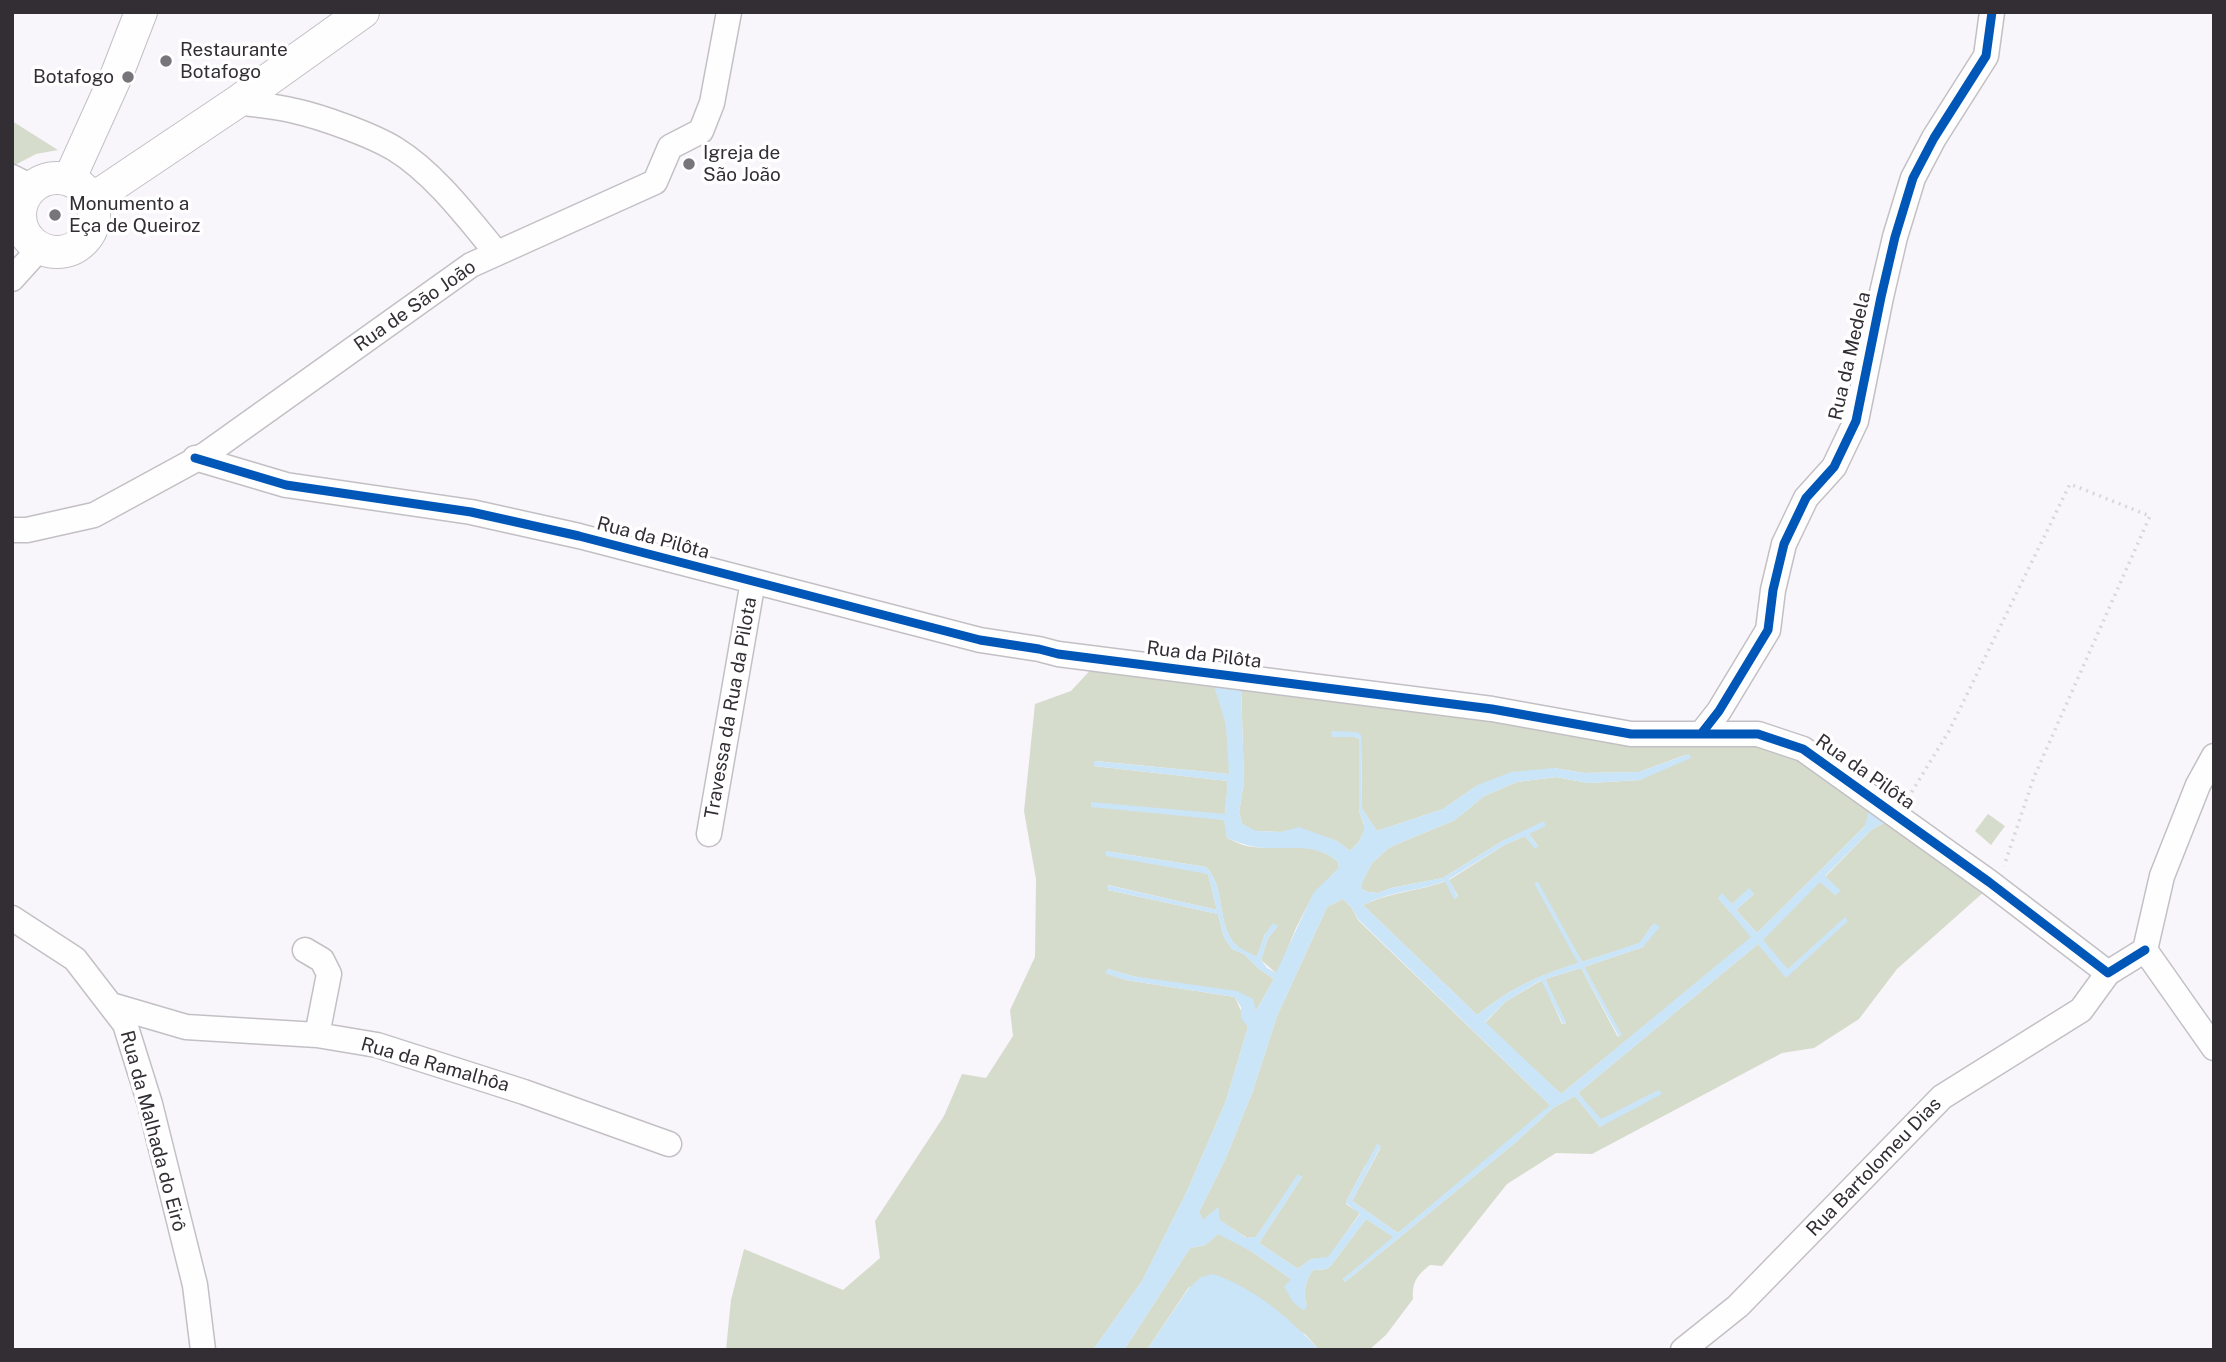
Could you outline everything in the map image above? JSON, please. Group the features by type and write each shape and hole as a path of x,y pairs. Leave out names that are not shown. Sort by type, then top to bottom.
{"main road":[{"path":"80,190 117,74 141,12"},
{"path":"80,190 113,184 237,102 363,12"},
{"path":"53,178 80,190 94,211 94,222 83,242 73,249 51,252 25,235 21,206 22,182 53,178"}],"street":[{"name":"Rua de São João","path":"12,530 27,530 94,515 216,447 471,265 655,181 670,147 701,131 712,103 729,12"},
{"name":"Rua da Medela","path":"1701,734 1719,711 1768,630 1773,590 1784,544 1806,498 1835,467 1856,421 1895,237 1913,178 1934,138 1986,56 1993,12"},
{"path":"237,102 295,111 368,136 395,149 417,165 459,207 496,252"},
{"path":"12,279 25,235"},
{"name":"Rua da Pilôta","path":"195,458 286,485 471,512 579,536 980,640 1058,654 1492,709 1631,734 1758,734 1803,749 1997,888 2108,973"},
{"name":"Travessa da Rua da Pilota","path":"709,834 753,582"},
{"path":"2108,973 2145,950 2162,876 2198,785 2214,756"},
{"name":"Rua da Malhada do Eirô","path":"12,918 75,959 125,1024 150,1104 195,1285 203,1350"},
{"path":"305,950 322,960 329,974 317,1035"},
{"path":"2145,950 2214,1048"},
{"name":"Rua Bartolomeu Dias","path":"1683,1350 1738,1306 1942,1097 2081,1010 2108,973"},
{"name":"Rua da Ramalhôa","path":"111,1005 186,1027 317,1035 377,1045 443,1065 669,1144"}],"path":[{"path":"1896,816 1949,731 2070,484 2150,516 2034,777 1997,888"}],"green space":[{"path":"12,121 58,150 36,154 15,165 12,162"},
{"path":"1096,664 1212,679 1226,725 1230,762 1229,774 1095,761 1094,766 1228,781 1225,815 1091,803 1225,820 1227,838 1243,845 1317,850 1338,862 1339,868 1314,893 1277,974 1261,960 1268,938 1277,927 1265,934 1257,957 1239,948 1230,938 1216,885 1206,867 1105,851 1208,874 1217,910 1108,885 1108,890 1218,914 1224,937 1232,949 1244,954 1274,979 1256,1011 1252,999 1108,969 1106,973 1126,980 1235,997 1248,1027 1226,1101 1188,1189 1142,1281 1093,1350 726,1350 731,1300 744,1249 843,1290 880,1258 875,1221 944,1116 962,1074 986,1078 1013,1036 1010,1010 1035,957 1036,879 1024,811 1035,704 1071,691"},
{"path":"1241,685 1758,746 1796,756 1870,808 1866,825 1757,933 1736,910 1754,894 1749,889 1732,904 1718,898 1752,937 1561,1094 1485,1023 1505,1002 1542,980 1562,1024 1566,1023 1545,979 1581,968 1618,1037 1621,1035 1584,967 1643,947 1653,924 1640,943 1582,962 1537,882 1535,884 1579,963 1525,984 1477,1015 1363,905 1446,881 1455,899 1458,896 1449,880 1506,844 1525,836 1535,848 1538,846 1529,834 1504,840 1443,878 1378,893 1362,889 1361,884 1372,863 1390,847 1455,820 1484,796 1517,782 1556,777 1588,783 1640,780 1688,754 1639,772 1584,773 1554,768 1478,785 1443,809 1377,831 1362,809 1361,735 1333,737 1359,739 1359,811 1364,831 1350,851 1337,841 1299,828 1281,832 1255,831 1242,824 1239,812 1244,782"},
{"path":"1988,814 2005,826 1991,845 1975,831"},
{"path":"1887,821 1985,891 1897,969 1859,1019 1814,1048 1782,1053 1592,1154 1556,1153 1507,1184 1442,1266 1430,1265 1419,1276 1413,1288 1413,1299 1386,1335 1369,1350 1319,1350 1305,1334 1189,1287 1147,1350 1124,1350 1190,1248 1205,1245 1218,1234 1254,1253 1291,1279 1307,1306 1305,1292 1313,1270 1327,1269 1366,1219 1394,1237 1343,1279 1345,1282 1516,1142 1553,1108 1575,1096 1600,1127 1659,1090 1601,1120 1578,1093 1758,944 1786,977 1847,921 1845,918 1787,970 1762,940 1820,881 1835,895 1840,891 1825,877 1871,830"},
{"path":"1343,899 1358,920 1551,1106 1398,1233 1352,1201 1381,1147 1365,1166 1347,1200 1346,1204 1360,1213 1328,1258 1311,1259 1298,1269 1259,1243 1302,1177 1298,1175 1256,1237 1247,1238 1219,1220 1218,1208 1203,1221 1199,1212 1225,1160 1252,1093 1277,1016 1327,907"}],"water":[{"path":"1212,679 1241,685 1244,782 1239,812 1242,824 1256,831 1281,832 1299,827 1337,841 1350,851 1364,831 1359,811 1359,739 1332,737 1331,731 1357,732 1361,735 1362,809 1377,831 1443,809 1478,785 1511,772 1554,768 1584,773 1639,772 1689,754 1691,758 1640,780 1588,783 1556,777 1517,782 1484,796 1455,820 1390,847 1372,863 1362,883 1362,889 1378,893 1443,878 1504,840 1544,821 1546,826 1529,834 1538,846 1535,849 1525,836 1506,844 1449,879 1458,897 1454,899 1445,881 1384,896 1363,905 1477,1015 1525,984 1578,963 1534,883 1538,882 1582,962 1639,943 1654,923 1660,927 1643,947 1584,967 1622,1035 1619,1037 1581,968 1545,979 1566,1022 1563,1024 1541,980 1505,1002 1485,1022 1561,1094 1751,937 1718,898 1722,893 1732,904 1749,888 1754,894 1736,910 1757,933 1865,826 1870,808 1887,821 1871,830 1825,876 1841,891 1835,895 1820,882 1763,940 1788,969 1845,917 1848,921 1786,978 1758,944 1578,1093 1601,1119 1659,1090 1662,1094 1600,1127 1575,1096 1553,1108 1516,1142 1345,1282 1343,1279 1393,1237 1366,1219 1327,1269 1313,1270 1307,1282 1307,1306 1304,1311 1293,1302 1284,1287 1291,1279 1254,1253 1218,1234 1205,1245 1190,1248 1124,1350 1093,1350 1142,1281 1188,1189 1226,1101 1248,1027 1241,1018 1241,1007 1235,997 1126,980 1105,973 1108,969 1132,976 1237,991 1253,999 1256,1011 1274,979 1244,954 1232,949 1224,937 1218,914 1108,890 1107,885 1217,910 1208,874 1106,856 1105,851 1206,867 1216,885 1226,928 1237,946 1257,957 1265,934 1273,923 1278,926 1268,938 1261,960 1267,968 1276,973 1314,892 1339,868 1338,862 1330,856 1313,849 1259,847 1227,838 1224,820 1091,807 1091,802 1225,814 1228,781 1094,766 1094,761 1229,774 1226,725","holes":["1343,899 1358,919 1550,1105 1398,1233 1352,1201 1381,1146 1377,1144 1346,1203 1360,1214 1328,1257 1311,1259 1298,1269 1259,1243 1302,1177 1298,1174 1256,1237 1246,1238 1220,1220 1218,1207 1203,1220 1199,1212 1225,1160 1252,1093 1277,1016 1327,907"]},
{"path":"1213,1274 1242,1287 1270,1305 1319,1350 1147,1350 1189,1288 1201,1277"}],"cycle path":[{"path":"1701,734 1719,711 1768,630 1773,590 1784,544 1806,498 1834,467 1856,421 1895,237 1913,178 1934,138 1986,56 1992,12"},
{"path":"195,458 286,485 471,512 579,536 980,640 1058,654 1492,709 1631,734 1758,734 1803,749 1989,882 2108,973 2145,950"}],"place":[{"name":"Restaurante Botafogo","path":"166,61"},
{"name":"Botafogo","path":"128,77"},
{"name":"Igreja de São João","path":"689,164"},
{"name":"Monumento a Eça de Queiroz","path":"55,215"}]}
